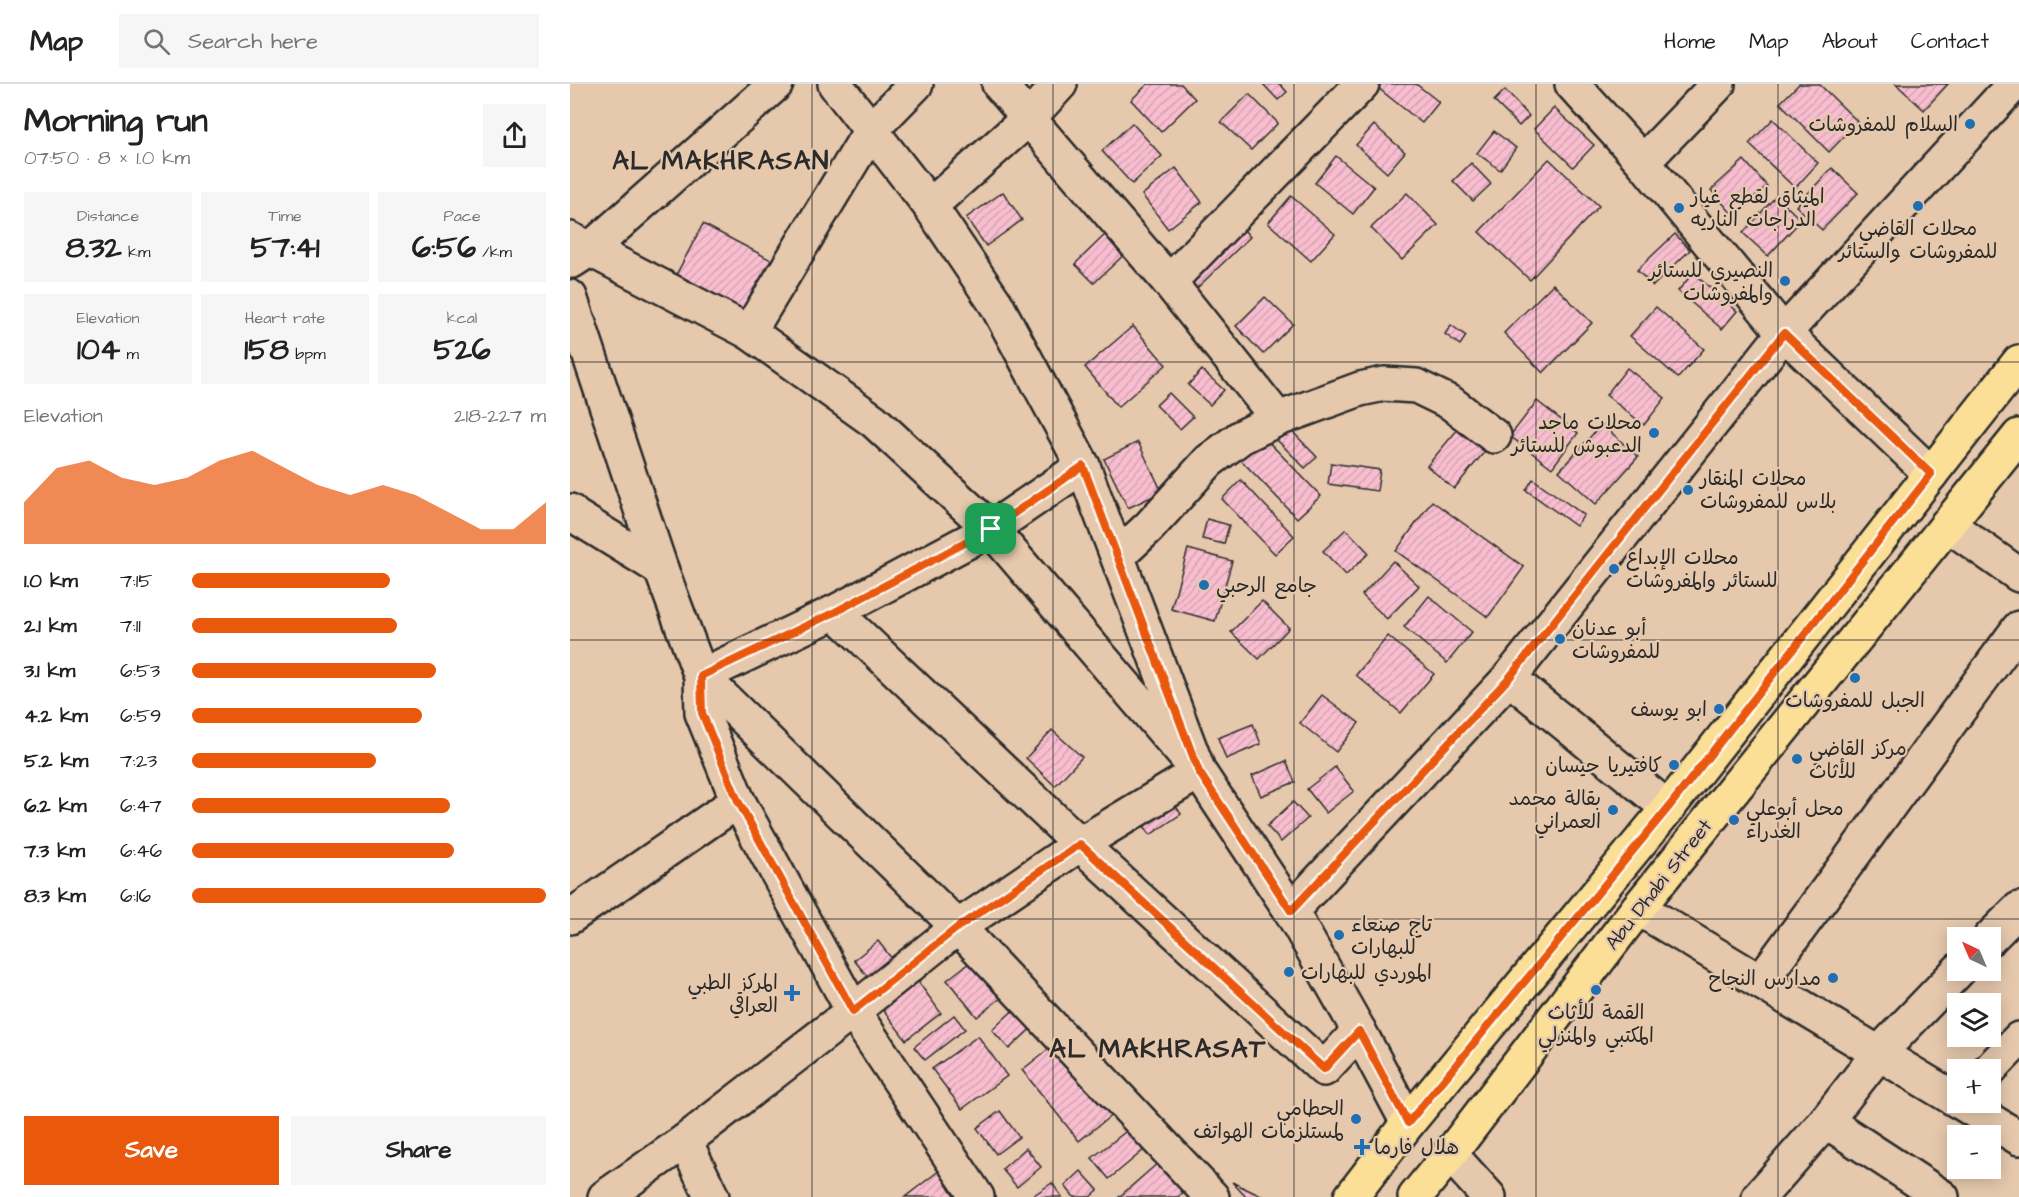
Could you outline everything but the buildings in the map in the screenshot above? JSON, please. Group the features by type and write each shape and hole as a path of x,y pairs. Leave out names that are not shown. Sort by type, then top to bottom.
{"main road":[{"name":"Abu Dhabi Street","path":"1351,1197 1408,1123 1668,808 2019,362"},
{"name":"Abu Dhabi Street","path":"1415,1197 1638,908 2019,436"}],"street":[{"path":"576,250 776,84"},
{"path":"835,84 930,206 996,304 1083,466 1199,772"},
{"path":"748,332 871,130 916,84"},
{"path":"999,84 1169,282 1278,418"},
{"path":"930,206 1028,120 1060,84"},
{"path":"1169,282 1362,84"},
{"path":"1572,84 1643,162 1784,333 1931,474"},
{"path":"1643,162 1718,84"},
{"path":"1291,911 1509,678 1784,333 2014,84"},
{"path":"576,250 629,269 748,332 874,421 991,529 1199,772 1291,911 1408,1123"},
{"path":"570,297 661,569 701,676 702,713 738,801 853,1011 976,1197"},
{"path":"1118,556 1149,527 1209,461 1241,437 1278,418 1360,389 1384,384 1416,386 1451,403 1494,436"},
{"path":"701,676 835,612 991,529 1083,466"},
{"path":"572,515 661,569"},
{"path":"1947,524 2019,575"},
{"path":"835,612 1080,844 1324,1069 1359,1031"},
{"path":"1761,981 2019,628"},
{"path":"701,676 958,927 1212,1197"},
{"path":"1509,678 1668,808"},
{"path":"605,1197 685,1141 958,927 1080,844 1199,772"},
{"path":"570,917 738,801"},
{"path":"1638,908 1947,1095"},
{"path":"2001,927 2019,909"},
{"path":"1759,1197 1826,1120 1879,1053 1948,981"},
{"path":"2000,1059 2019,1039"},
{"path":"1977,1113 2019,1138"},
{"path":"1826,1120 1942,1197"},
{"path":"685,1141 712,1197"},
{"path":"1450,1154 1489,1197"}],"place":[{"name":"السلام للمفروشات","path":"1970,124"},
{"name":"محلات القاضي للمفروشات والستائر","path":"1918,206"},
{"name":"الميثاق لقطع غيار الدراجات الناريه","path":"1679,208"},
{"name":"النصيري للستائر والمفروشات","path":"1785,281"},
{"name":"محلات ماجد الدعبوش للستائر","path":"1654,433"},
{"name":"محلات المنقار بلاس للمفروشات","path":"1688,490"},
{"name":"محلات الإبداع للستائر والمفروشات","path":"1614,569"},
{"name":"جامع الرحبي","path":"1204,585"},
{"name":"أبو عدنان للمفروشات","path":"1560,639"},
{"name":"الجبل للمفروشات","path":"1855,678"},
{"name":"ابو يوسف","path":"1719,709"},
{"name":"مركز القاضي للأثاث","path":"1797,759"},
{"name":"كافتيريا حيسان","path":"1674,765"},
{"name":"بقالة محمد العمراني","path":"1613,810"},
{"name":"محل أبوعلي الغدراء","path":"1734,820"},
{"name":"تاج صنعاء للبهارات","path":"1339,935"},
{"name":"الموردي للبهارات","path":"1289,972"},
{"name":"مدارس النجاح","path":"1833,978"},
{"name":"القمة للأثاث المكتبي والمنزلي","path":"1596,990"},
{"name":"المركز الطبي العراقي","path":"792,993"},
{"name":"الحطامي لمستلزمات الهواتف","path":"1356,1119"},
{"name":"هلال فارما","path":"1362,1147"}],"district":[{"name":"AL MAKHRASAN","path":"721,160"},
{"name":"AL MAKHRASAT","path":"1158,1048"}],"route":[{"path":"1784,333 1931,474 1668,808 1408,1123 1359,1031 1324,1069 1080,844 958,927 853,1011 738,801 702,713 701,676 835,612 991,529 1083,466 1199,772 1291,911 1509,678 1784,333"}]}
